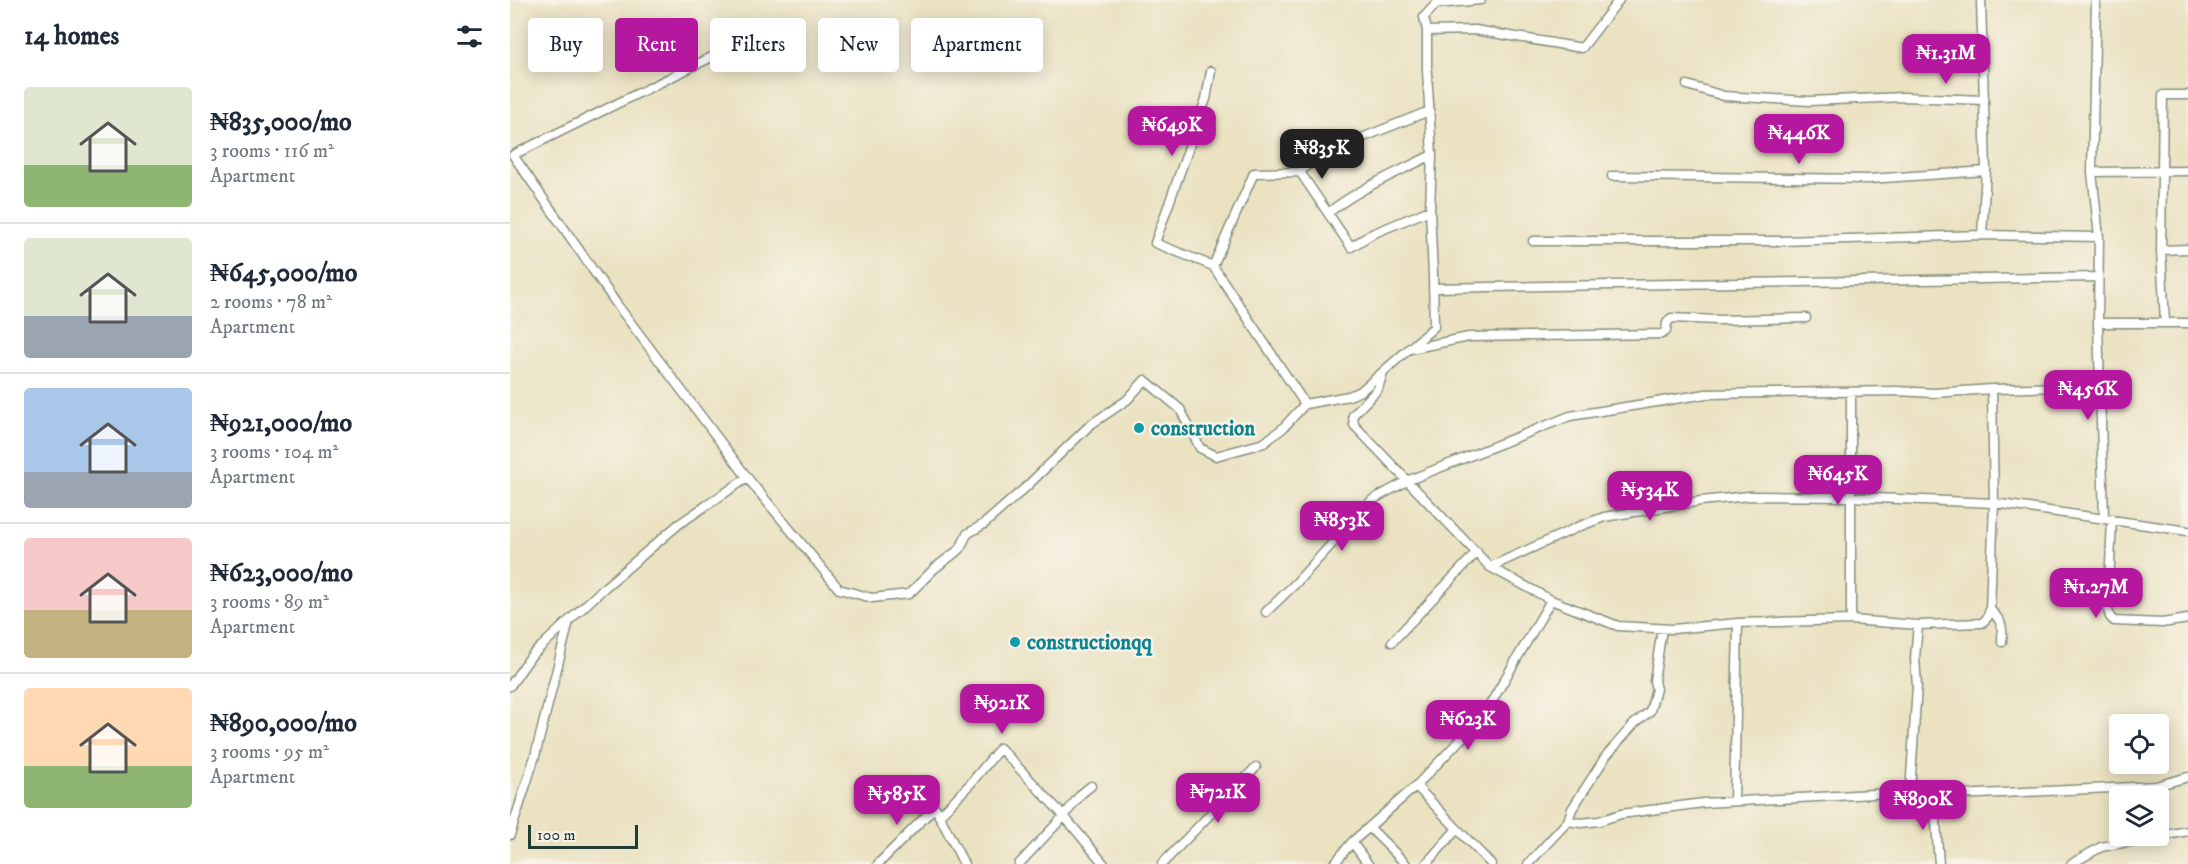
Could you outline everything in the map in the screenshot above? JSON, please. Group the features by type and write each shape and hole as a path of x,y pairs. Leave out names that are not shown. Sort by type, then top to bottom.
{"street":[{"path":"710,58 513,155 618,306 747,478 839,589 873,598 909,594 935,568 960,549 967,534 984,524 1090,425 1127,400 1145,381 1180,409 1200,448 1216,456 1264,443 1283,428 1305,404 1349,396 1361,391 1434,327 1430,210 1432,155 1427,31 1424,17 1436,4 1481,0"},
{"path":"1427,31 1474,30 1582,48 1609,16 1619,0"},
{"path":"1981,0 1986,171 1982,235"},
{"path":"2096,0 2092,172 2098,237 2100,386 2109,555 2108,610 2114,621 2162,624 2188,620"},
{"path":"1211,71 1203,108 1155,241 1157,244 1213,266 1305,404"},
{"path":"1687,85 1724,96 1809,101 1904,97 1984,100"},
{"path":"2165,323 2161,250 2163,95 2188,95"},
{"path":"1213,266 1254,173 1300,172 1314,159 1337,154 1364,137 1429,111"},
{"path":"1328,213 1371,185 1432,155"},
{"path":"1612,176 1869,179 1986,171"},
{"path":"2092,172 2188,171"},
{"path":"1300,172 1351,247 1372,234 1430,210"},
{"path":"1533,241 1780,242 1982,235 2098,237"},
{"path":"2161,250 2188,249"},
{"path":"1433,288 2098,278"},
{"path":"1409,349 1469,337 1662,334 1666,331 1666,323 1671,318 1718,320 1806,318"},
{"path":"2098,323 2188,323"},
{"path":"1383,372 1378,389 1353,415 1354,425 1490,567 1551,600 1618,626 1662,628 1851,620 1917,625 1982,623 1990,610 1994,502 1992,388"},
{"path":"1266,612 1296,584 1371,500 1409,480 1570,416 1706,394 1898,391 1934,393 1992,388 2100,386"},
{"path":"1851,393 1851,620"},
{"path":"1184,417 1193,409"},
{"path":"510,686 531,656 679,524 747,478"},
{"path":"1490,567 1604,517 1749,496 1994,502 2188,531"},
{"path":"1392,642 1477,552"},
{"path":"1334,864 1352,842 1416,786 1484,715 1551,600"},
{"path":"1990,610 1998,616 2003,625 2002,642"},
{"path":"510,836 535,756 570,621"},
{"path":"1734,801 1738,623"},
{"path":"1910,792 1917,686 1915,658 1917,625"},
{"path":"1528,864 1568,821 1572,809 1606,756 1634,724 1650,711 1656,689 1654,681 1662,628"},
{"path":"939,816 972,783 1000,748 1064,816 1104,864"},
{"path":"1162,864 1256,767"},
{"path":"1568,821 1581,823 1667,807 1734,801 1910,792 1934,796 2156,786 2188,777"},
{"path":"1019,864 1064,816 1081,794 1091,786"},
{"path":"1416,786 1491,864"},
{"path":"1934,796 1939,864"},
{"path":"878,864 935,807 963,864"},
{"path":"1369,827 1406,864"},
{"path":"1426,864 1456,830"},
{"path":"2071,864 2101,847 2188,831"},
{"path":"1352,842 1368,864"}],"place":[{"name":"construction","path":"1139,428"},
{"name":"constructionqq","path":"1015,642"}]}
